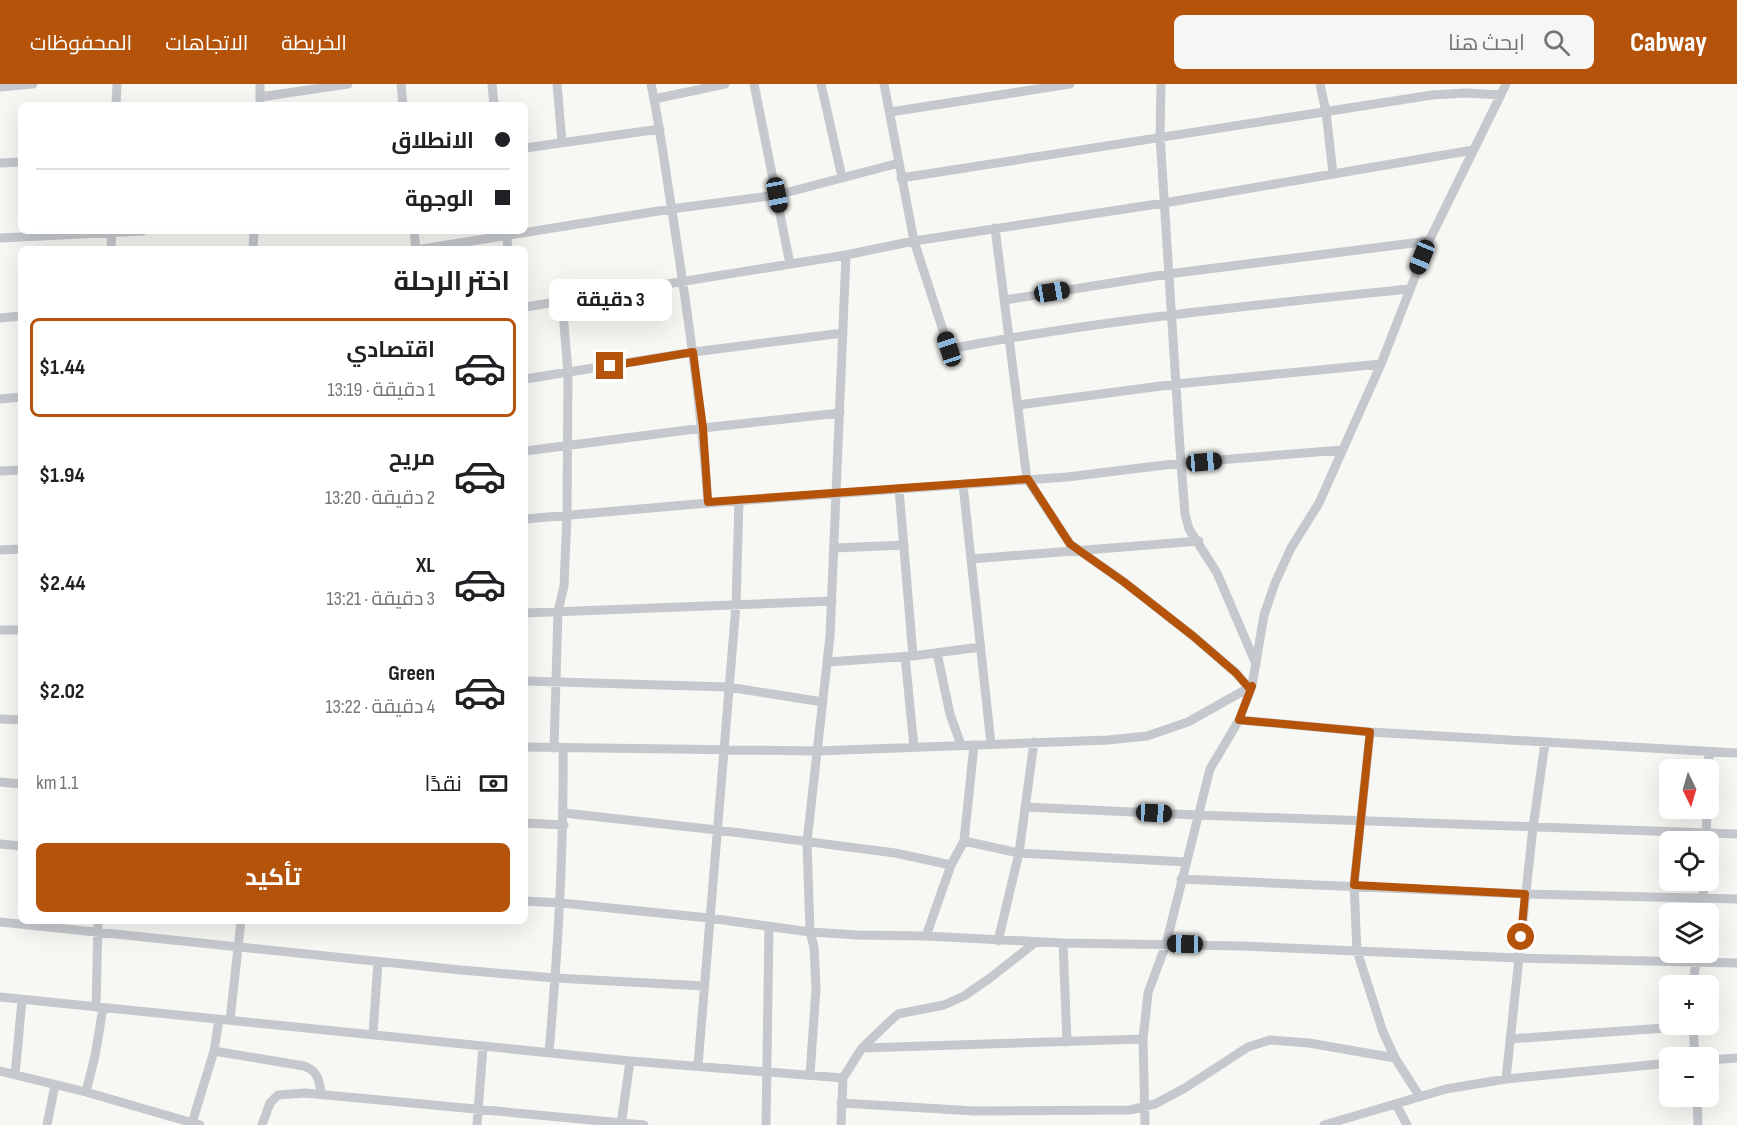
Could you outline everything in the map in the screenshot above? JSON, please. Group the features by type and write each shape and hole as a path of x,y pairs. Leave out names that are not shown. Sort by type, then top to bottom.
{"street":[{"path":"0,87 33,84"},
{"path":"116,102 117,84"},
{"path":"261,84 260,101 348,84"},
{"path":"401,84 403,102"},
{"path":"492,84 494,102"},
{"path":"557,84 562,142"},
{"path":"651,84 684,282 703,428 708,502"},
{"path":"654,99 725,84"},
{"path":"754,84 790,264"},
{"path":"820,84 842,177"},
{"path":"884,84 914,241 949,349 1171,314 1409,289"},
{"path":"890,112 1070,84"},
{"path":"1161,84 1160,136 1185,514 1189,529 1217,573 1256,664"},
{"path":"1320,84 1326,112 1333,174"},
{"path":"1146,1125 1143,1039 1148,993 1166,944 1210,769 1239,720 1256,664 1264,615 1275,583 1291,548 1319,502 1381,364 1429,241 1506,84"},
{"path":"901,178 1447,93 1501,94"},
{"path":"528,148 660,129"},
{"path":"528,306 1473,150"},
{"path":"0,163 18,162"},
{"path":"528,230 777,195 899,164"},
{"path":"996,228 1028,479 1061,533 1078,552 1124,582 1193,636 1250,687"},
{"path":"0,238 75,234"},
{"path":"438,246 501,234"},
{"path":"1005,300 1168,274 1429,241"},
{"path":"810,1075 816,988 814,947 810,932 807,842 832,601 846,255"},
{"path":"549,1052 561,903 564,825 556,681 558,612 564,586 567,515 568,372 562,300"},
{"path":"0,318 18,316"},
{"path":"528,379 693,352 843,333"},
{"path":"1018,405 1176,384 1381,364"},
{"path":"0,399 18,397"},
{"path":"528,451 840,413"},
{"path":"528,519 708,502 963,485 1181,463 1342,450"},
{"path":"0,471 18,470"},
{"path":"963,485 991,744"},
{"path":"899,489 914,747"},
{"path":"698,1065 736,604 739,500"},
{"path":"970,559 1198,541"},
{"path":"835,548 904,545"},
{"path":"0,550 18,549"},
{"path":"528,613 832,601"},
{"path":"0,630 18,630"},
{"path":"827,662 909,656 980,647"},
{"path":"937,653 950,714 961,745"},
{"path":"528,681 728,687 823,702"},
{"path":"528,747 817,751 1108,740 1147,736 1188,722 1250,687"},
{"path":"0,719 18,720"},
{"path":"1239,720 1370,732 1737,753"},
{"path":"1370,732 1354,885 1357,951 1383,1032 1395,1059 1420,1097"},
{"path":"998,941 1019,853 1034,742"},
{"path":"1506,1079 1525,894 1545,743"},
{"path":"926,936 951,865 964,841 974,745"},
{"path":"1709,752 1709,759"},
{"path":"0,782 18,784"},
{"path":"1025,807 1533,827 1659,834"},
{"path":"564,813 895,853 951,865"},
{"path":"528,822 564,825"},
{"path":"1719,836 1737,834"},
{"path":"964,841 1019,853 1186,862"},
{"path":"0,844 18,846"},
{"path":"1181,879 1525,894 1737,899"},
{"path":"1703,903 1704,891"},
{"path":"528,901 709,918 810,932 998,941 1166,944 1518,958 1659,957"},
{"path":"0,922 18,924"},
{"path":"20,924 378,962 555,978 704,986"},
{"path":"86,1092 95,1056 100,1007 98,924"},
{"path":"230,1020 241,924"},
{"path":"766,1125 769,926"},
{"path":"842,1125 843,1078 862,1048 898,1014 944,1005 964,996 1036,942"},
{"path":"1063,943 1067,1042"},
{"path":"1719,960 1737,963"},
{"path":"374,1034 378,962"},
{"path":"0,997 630,1061 843,1078"},
{"path":"15,1075 22,1000"},
{"path":"0,1071 86,1092 196,1124 214,1051 219,1019"},
{"path":"1510,1039 1659,1028"},
{"path":"862,1048 1143,1039"},
{"path":"841,1103 975,1111 1130,1110 1144,1107 1185,1088 1248,1047 1270,1040 1309,1043 1395,1059"},
{"path":"477,1125 483,1046"},
{"path":"214,1051 313,1069 318,1077 321,1093"},
{"path":"1719,1059 1737,1058"},
{"path":"621,1124 630,1061"},
{"path":"1324,1125 1446,1089 1506,1079 1659,1065"},
{"path":"46,1125 54,1086"},
{"path":"262,1125 270,1103 278,1095 292,1093 321,1093 644,1125"},
{"path":"1396,1104 1407,1125"},
{"path":"1697,1107 1698,1125"}],"route":[{"path":"610,366 693,352 703,428 708,502 1028,479 1061,533 1078,552 1124,582 1193,636 1236,673 1249,688 1252,686 1239,720 1370,732 1354,885 1525,894 1521,937"}]}
